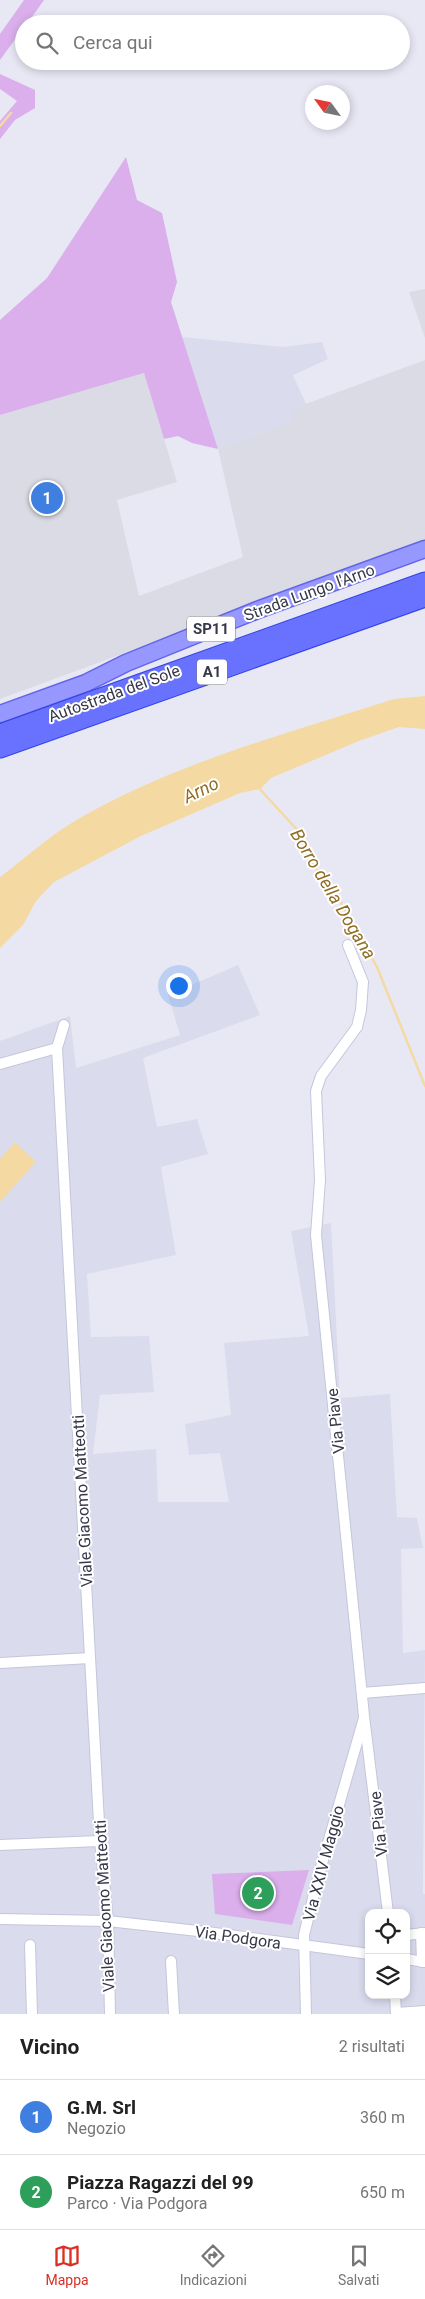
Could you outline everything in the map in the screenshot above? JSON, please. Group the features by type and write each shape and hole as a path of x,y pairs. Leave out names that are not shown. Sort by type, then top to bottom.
{"highway":[{"name":"Autostrada del Sole","path":"0,734 425,582"},
{"name":"Autostrada del Sole","path":"0,748 425,596"}],"main road":[{"name":"Strada Lungo l'Arno","path":"0,714 86,683 126,663 260,609 425,550"}],"street":[{"name":"Via Piave","path":"348,944 363,982 361,1010 357,1027 321,1076 316,1091 320,1180 316,1236 364,1716 388,1909"},
{"path":"0,1064 57,1048 64,1025"},
{"name":"Viale Giacomo Matteotti","path":"57,1048 100,1841 108,1922 110,2014"},
{"path":"0,1663 90,1658"},
{"path":"362,1692 425,1688"},
{"name":"Via XXIV Maggio","path":"306,2014 304,1935 319,1874 364,1716"},
{"path":"0,1845 100,1841"},
{"name":"Via Podgora","path":"0,1919 108,1922 207,1932 365,1954"},
{"path":"410,1935 423,1933 424,1962 410,1960"},
{"path":"30,1945 32,2014"},
{"path":"171,1961 174,2014"},
{"path":"395,1999 396,2013 425,2011"}],"shaded area":[{"path":"24,0 44,0 33,15 15,15 15,39 0,60 0,34"},
{"path":"0,74 35,90 35,108 15,120 0,139 0,121 17,101 0,89"},
{"path":"126,157 137,200 162,213 177,282 171,302 218,449 192,443 178,436 164,439 144,373 0,415 0,320 47,278"},
{"path":"425,289 425,338 409,292"},
{"path":"182,337 284,347 322,342 328,359 293,375 306,404 293,409 295,421 218,449"},
{"path":"425,360 425,542 0,699 0,415 144,373 177,482 117,500 139,596 243,557 218,449 294,421 292,409"},
{"path":"238,965 260,1015 143,1058 157,1127 197,1119 208,1154 161,1167 176,1255 87,1274 91,1337 149,1336 154,1392 100,1395 93,1454 156,1449 158,1502 229,1502 220,1453 189,1455 185,1424 231,1415 224,1343 309,1336 291,1231 331,1223 340,1398 390,1394 397,1517 417,1518 423,1548 401,1549 403,1653 425,1650 423,1894 425,1894 425,2014 0,2014 0,1041 70,1016 76,1068 180,1035 168,995"},
{"path":"309,1870 292,1925 215,1914 212,1874"}],"water":[{"name":"Arno","path":"425,696 425,729 399,727 359,741 271,778 260,789 240,793 141,836 54,882 36,901 23,925 0,948 0,877 73,822 110,801 149,783 229,752 394,699"},
{"path":"15,1142 36,1162 0,1202 0,1159"}],"waterway":[{"path":"0,126 11,113"},
{"name":"Borro della Dogana","path":"258,787 300,833 308,858 340,901 377,967 425,1086"}],"place":[{"name":"G.M. Srl","path":"47,498"},
{"name":"Piazza Ragazzi del 99","path":"258,1893"}]}
